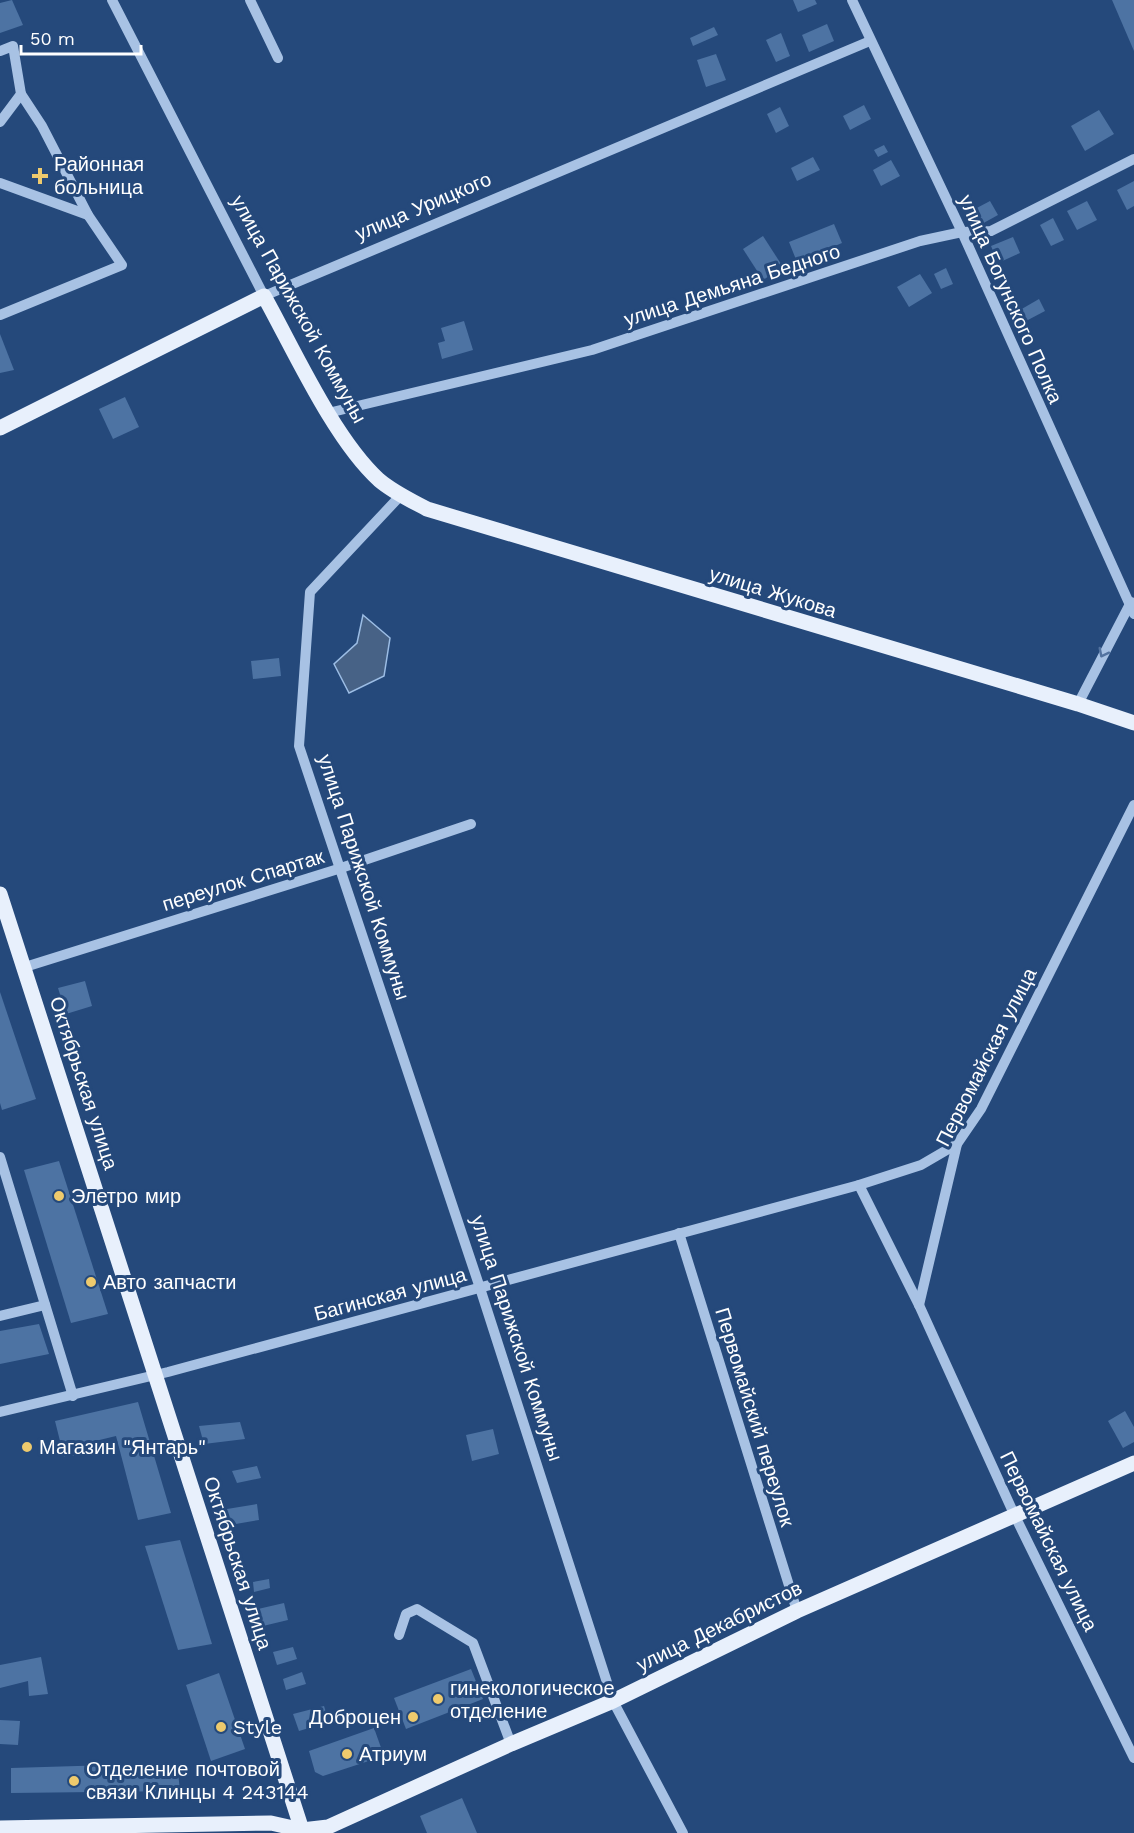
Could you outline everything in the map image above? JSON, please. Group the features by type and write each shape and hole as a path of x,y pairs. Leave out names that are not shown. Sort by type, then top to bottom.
{"main road":[{"name":"улица Парижской Коммуны","path":"264,296 328,413 379,479 401,495"},
{"name":"улица Урицкого","path":"0,428 264,296"},
{"name":"улица Жукова","path":"401,495 426,508 470,524 1078,704 1134,723"},
{"name":"Октябрьская улица","path":"0,894 303,1832"},
{"name":"улица Декабристов","path":"0,1828 271,1823 303,1832 328,1827 511,1744 613,1701 797,1611 1134,1463"}],"street":[{"name":"улица Парижской Коммуны","path":"112,0 264,296"},
{"path":"250,0 278,58"},
{"name":"улица Богунского Полка","path":"852,0 962,232 1131,602 1134,614"},
{"name":"улица Урицкого","path":"264,296 870,40"},
{"path":"0,51 13,46 21,94 42,126 88,215 122,265 0,315"},
{"path":"0,122 21,94"},
{"name":"улица Демьяна Бедного","path":"328,413 592,350 920,241 962,232 991,231 1134,159"},
{"path":"0,183 88,215"},
{"name":"улица Парижской Коммуны","path":"401,495 310,591 299,746 338,869 480,1288 613,1701 683,1833"},
{"path":"1078,704 1131,602"},
{"name":"Первомайская улица","path":"920,1305 957,1144 981,1109 1134,805"},
{"name":"переулок Спартак","path":"25,967 338,869 471,824"},
{"name":"Багинская улица","path":"0,1412 156,1375 859,1185 921,1165 957,1144"},
{"path":"0,1157 73,1396"},
{"name":"Первомайская улица","path":"859,1185 920,1305 1014,1514 1134,1758"},
{"name":"Первомайский переулок","path":"679,1233 797,1611"},
{"path":"0,1316 45,1305"},
{"path":"399,1635 406,1614 417,1609 473,1643 511,1744"}],"water":[{"path":"363,615 390,638 384,676 349,693 334,664 357,643"}],"building":[{"path":"12,0 23,25 0,33 0,3"},
{"path":"793,0 815,0 817,4 798,12"},
{"path":"1112,0 1134,0 1134,51"},
{"path":"827,24 834,41 809,52 802,35"},
{"path":"714,27 718,35 693,46 690,38"},
{"path":"781,33 790,56 776,62 766,40"},
{"path":"716,54 726,80 706,87 697,60"},
{"path":"864,105 871,119 850,130 843,116"},
{"path":"780,107 789,126 776,133 767,114"},
{"path":"1099,110 1114,134 1085,151 1071,126"},
{"path":"884,145 888,152 878,157 874,150"},
{"path":"813,157 820,170 797,181 791,168"},
{"path":"891,160 900,176 881,186 873,170"},
{"path":"1134,181 1134,206 1127,210 1117,190"},
{"path":"990,201 998,215 980,225 973,210"},
{"path":"1087,201 1097,220 1077,230 1067,211"},
{"path":"1053,218 1064,240 1051,246 1040,225"},
{"path":"834,224 842,243 797,262 789,242"},
{"path":"763,236 783,267 763,280 743,249"},
{"path":"1013,237 1020,253 998,263 991,246"},
{"path":"946,268 953,284 941,289 934,274"},
{"path":"920,274 932,293 909,307 897,287"},
{"path":"1039,299 1045,311 1026,321 1020,310"},
{"path":"464,321 473,350 442,359 438,343 445,341 441,328"},
{"path":"0,334 14,370 0,373"},
{"path":"125,397 139,427 113,439 99,409"},
{"path":"279,658 281,676 253,679 251,661"},
{"path":"85,981 92,1006 66,1014 58,988"},
{"path":"0,992 36,1099 2,1110 0,1103"},
{"path":"59,1161 108,1314 71,1323 24,1170"},
{"path":"39,1324 49,1354 0,1364 0,1331"},
{"path":"138,1402 171,1513 138,1520 116,1436 83,1444 86,1454 64,1457 55,1421"},
{"path":"1125,1411 1134,1427 1134,1442 1123,1448 1108,1421"},
{"path":"240,1422 245,1439 204,1444 199,1426"},
{"path":"493,1429 499,1454 472,1461 466,1435"},
{"path":"257,1466 261,1478 237,1483 232,1471"},
{"path":"257,1504 259,1520 230,1525 227,1509"},
{"path":"180,1540 212,1644 178,1650 145,1546"},
{"path":"269,1579 270,1588 254,1592 253,1582"},
{"path":"284,1603 288,1620 263,1626 258,1609"},
{"path":"293,1647 297,1659 277,1665 273,1652"},
{"path":"41,1657 48,1694 29,1696 28,1681 0,1688 0,1665"},
{"name":"гинекологическое отделение","path":"471,1669 483,1699 406,1729 394,1698"},
{"path":"302,1672 306,1684 286,1690 283,1679"},
{"path":"219,1673 245,1749 211,1761 186,1685"},
{"path":"324,1706 329,1722 299,1731 293,1714"},
{"path":"0,1720 20,1721 18,1745 0,1744"},
{"name":"Атриум","path":"374,1728 384,1756 323,1776 315,1772 309,1751"},
{"path":"177,1763 180,1791 11,1793 11,1768"},
{"path":"462,1798 477,1833 427,1833 420,1816"}],"place":[{"name":"Районная больница","path":"40,176"},
{"name":"Элетро мир","path":"59,1196"},
{"name":"Авто запчасти","path":"91,1282"},
{"name":"Магазин \"Янтарь\"","path":"27,1447"},
{"name":"гинекологическое отделение","path":"438,1699"},
{"name":"Доброцен","path":"413,1717"},
{"name":"Style","path":"221,1727"},
{"name":"Атриум","path":"347,1754"},
{"name":"Отделение почтовой связи Клинцы 4 243144","path":"74,1781"}]}
